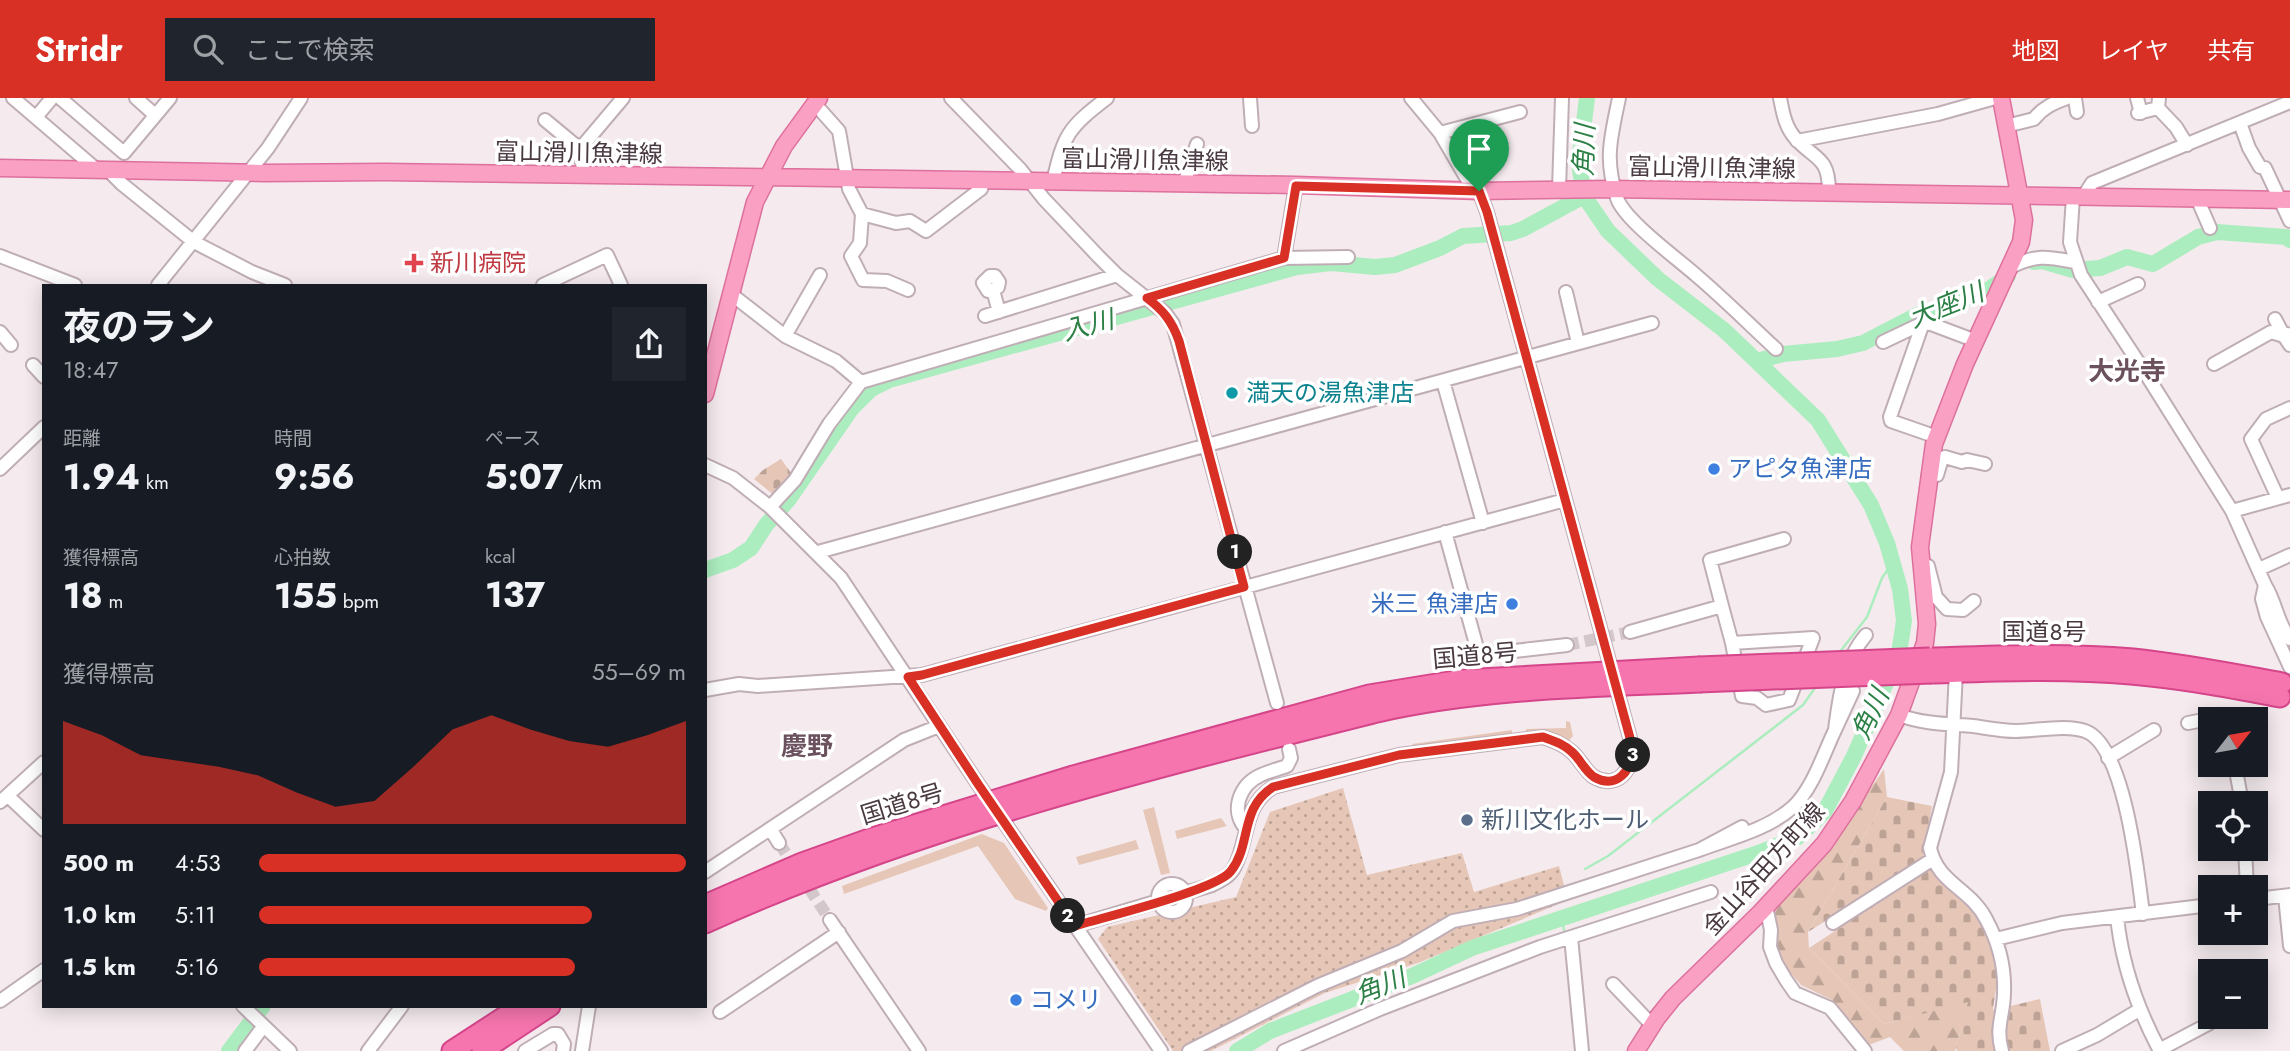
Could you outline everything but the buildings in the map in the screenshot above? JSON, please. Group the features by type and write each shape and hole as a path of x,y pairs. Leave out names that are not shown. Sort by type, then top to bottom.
{"highway":[{"name":"国道8号","path":"707,922 823,873 1073,776 1293,714 1407,687 1461,680 1614,679 1930,666 2031,655 2133,659 2284,682"},
{"name":"国道8号","path":"1930,666 1956,672 2031,670 2132,674 2209,684 2284,682"},
{"name":"国道8号","path":"707,904 802,863 865,841 995,808"},
{"path":"452,1051 517,1008"},
{"path":"482,1051 547,1008"}],"main road":[{"name":"金山谷田方町線","path":"1636,1051 1652,1025 1674,998 1825,844 1838,826 1899,715 1925,643 1927,624 1920,547 1928,477 1937,437 1976,341 2021,242 2024,220 2001,98"},
{"path":"708,374 712,341 732,294 755,202 784,146 817,101"},
{"name":"富山滑川魚津線","path":"0,168 984,180 1479,191 1613,189 2284,200"}],"street":[{"path":"13,98 194,242 252,272 282,284"},
{"path":"37,116 52,98"},
{"path":"61,98 124,153 170,98"},
{"path":"136,98 155,115"},
{"path":"159,284 268,148 301,98"},
{"path":"580,149 624,98"},
{"path":"951,98 1116,275 1149,299 1173,324 1277,703"},
{"path":"1053,182 1060,148 1073,125 1107,98"},
{"path":"1250,98 1252,126"},
{"path":"1075,926 1212,885 1226,878 1233,869 1253,808 1260,795 1273,787 1399,755 1543,737 1572,752 1591,775 1602,780 1616,779 1627,772 1632,763 1633,749 1487,212 1479,191 1467,178 1440,133 1411,98"},
{"path":"1562,98 1563,189"},
{"path":"1619,98 1609,158 1617,199 1626,212 1776,349"},
{"path":"1780,98 1783,118 1797,141 1815,153 1823,164 1829,180 1829,192"},
{"path":"1797,141 1938,114 1995,98"},
{"path":"2006,127 2034,119 2052,104 2067,98"},
{"path":"2075,98 2077,112"},
{"path":"2137,98 2139,113 2158,103 2187,145"},
{"path":"817,101 839,131 849,189 862,214 860,243 851,256 863,280 887,281 908,290"},
{"path":"2290,102 2092,184 2078,197 2070,242 2075,262 2098,302 2232,511 2272,595 2277,619 2290,639"},
{"path":"1440,133 1520,112"},
{"path":"545,120 580,149 584,176"},
{"path":"2240,122 2249,148 2284,200 2290,220"},
{"path":"1184,184 1197,144"},
{"path":"862,214 896,223 910,221 926,231 981,189 984,180"},
{"path":"1284,258 1296,186"},
{"path":"2197,198 2210,228"},
{"path":"545,284 607,255 621,284"},
{"path":"0,256 72,284"},
{"path":"771,507 795,480 829,424 861,382 1284,258 1348,257"},
{"path":"2011,267 2031,258 2045,257 2075,262"},
{"path":"785,336 820,275"},
{"path":"985,316 1116,275"},
{"path":"2098,302 2138,284"},
{"path":"993,290 999,312"},
{"path":"1566,292 1578,343"},
{"path":"732,294 785,336 836,362 861,382"},
{"path":"2276,319 2288,337"},
{"path":"818,552 1652,323"},
{"path":"1883,342 1923,323 1976,341"},
{"path":"1923,323 1890,417 1891,421 1937,437"},
{"path":"0,332 11,345"},
{"path":"2214,364 2271,332 2288,337"},
{"path":"33,365 42,375"},
{"path":"1443,381 1483,523"},
{"path":"2232,511 2284,496 2251,439 2266,419 2290,408"},
{"path":"0,469 42,429"},
{"path":"1928,477 1937,475 1942,458 1945,457 1985,464"},
{"path":"707,466 733,478 771,507 841,578 1161,1051"},
{"path":"707,690 739,684 922,675 1564,500"},
{"path":"1445,532 1477,649 1488,654 1567,645"},
{"path":"1732,643 1813,638 1789,700 1766,705 1758,698 1742,696 1732,643 1710,561 1784,539"},
{"path":"2259,569 2290,555"},
{"path":"1920,566 1928,566 1936,597 1947,609 1963,610 1974,600"},
{"path":"2265,585 2262,599 2284,682"},
{"path":"1630,632 1722,606"},
{"path":"1835,730 1840,692 1855,647 1867,635"},
{"path":"1956,672 1951,772 1930,848 1940,873 1976,903 1996,939 2003,975 2004,995 1998,1023 1998,1038 2002,1051"},
{"path":"1189,1051 1317,986 1402,951 1453,921 1517,909 1699,850 1769,824 1794,805 1808,787 1853,691"},
{"path":"1899,715 1929,722 2013,731 2076,728 2097,738 2108,758 2131,826 2143,914"},
{"path":"2188,723 2198,721"},
{"path":"707,871 904,740 939,726"},
{"path":"2108,758 2154,730"},
{"path":"1247,829 1236,811 1241,793 1250,782 1261,775 1287,766 1291,758 1289,749"},
{"path":"42,764 4,799 42,828"},
{"path":"1699,850 1742,827"},
{"path":"771,830 779,843"},
{"path":"1833,923 1933,859"},
{"path":"1284,1051 1380,1009 1540,947 1711,892"},
{"path":"2268,898 2288,896 2290,946"},
{"path":"1766,906 1771,930 1770,947 1776,963 1795,993 1830,1008 1865,1051"},
{"path":"1996,939 2062,923 2198,907"},
{"path":"2117,917 2126,972 2139,1010 2160,1050 2199,1029"},
{"path":"830,920 919,1051"},
{"path":"720,1012 839,932"},
{"path":"1571,937 1582,1051"},
{"path":"0,1001 42,971"},
{"path":"1613,984 1652,1025"},
{"path":"245,1008 290,1051"},
{"path":"368,1051 400,1008"},
{"path":"582,1051 589,1008"},
{"path":"2062,1051 2097,1035 2139,1010"},
{"path":"245,1051 264,1027"},
{"path":"525,1051 558,1034 563,1051"}],"green space":[{"path":"781,459 794,477 775,496 754,479"},
{"path":"1566,721 1570,722 1573,736 1568,742 1527,733 1526,729 1566,728"},
{"path":"1512,730 1512,734 1414,747 1412,744"},
{"path":"1884,769 1887,797 1808,932 1809,948 1884,1024 1969,1001 1955,1051 1904,1051 1890,1037 1866,1046 1832,1000 1801,985 1781,962 1773,944 1772,913 1787,889 1831,844"},
{"path":"1343,788 1367,875 1462,853 1474,892 1559,866 1568,900 1418,963 1325,993 1211,1051 1173,1051 1098,939 1107,927 1236,897 1270,812"},
{"path":"1887,797 1932,806 1923,859 1808,932"},
{"path":"1154,807 1170,873 1161,875 1143,810"},
{"path":"1221,818 1227,826 1177,839 1175,831"},
{"path":"982,834 1004,843 1048,908 1046,911 1015,899 978,846 844,894 842,886"},
{"path":"1136,840 1139,849 1079,865 1076,857"},
{"path":"1931,868 1954,890 1983,927 1997,972 1993,1010 2040,999 2050,1051 1957,1051 1968,1002 1884,1024 1809,948"}],"waterway":[{"name":"角川","path":"1237,1051 1270,1031 1412,976 1472,948 1761,852 1798,837 1825,811 1854,756 1899,653 1904,621 1900,589 1887,543 1871,505 1818,420 1724,330 1658,279 1608,231 1584,196 1579,163 1587,98"},
{"name":"入川","path":"707,569 733,560 751,548 766,525 789,499 852,408 871,389 889,380 1297,267 1331,263 1375,267 1395,265 1463,236 1511,233 1523,229 1584,196"},
{"name":"大座川","path":"2034,262 2042,261 2073,270 2100,268 2127,257 2153,264 2198,237 2217,232 2286,237 2290,240"},
{"name":"大座川","path":"1757,361 1783,354 1837,349 1863,343 1917,315 1982,294 2008,276"},
{"path":"1839,653 1867,617 1882,578 1892,563"},
{"path":"1585,869 1608,856 1803,705 1817,685"},
{"path":"1561,917 1565,934"},
{"name":"入川","path":"229,1051 261,1008"}],"tunnel":[{"path":"1567,645 1630,632"},
{"path":"779,843 830,920"}],"place":[{"name":"新川病院","path":"414,263"},
{"name":"満天の湯魚津店","path":"1232,393"},
{"name":"アピタ魚津店","path":"1714,469"},
{"name":"米三 魚津店","path":"1512,604"},
{"name":"新川文化ホール","path":"1467,820"},
{"name":"コメリ","path":"1016,1000"}],"district":[{"name":"大光寺","path":"2127,371"},
{"name":"慶野","path":"807,746"}],"route":[{"path":"1296,186 1479,191 1487,212 1633,749 1632,763 1627,772 1616,779 1602,780 1591,775 1572,752 1543,737 1399,755 1273,787 1260,795 1253,808 1233,869 1226,878 1202,889 1075,926 908,677 1244,587 1179,341 1173,324 1165,313 1147,298 1284,258 1296,186"}]}
